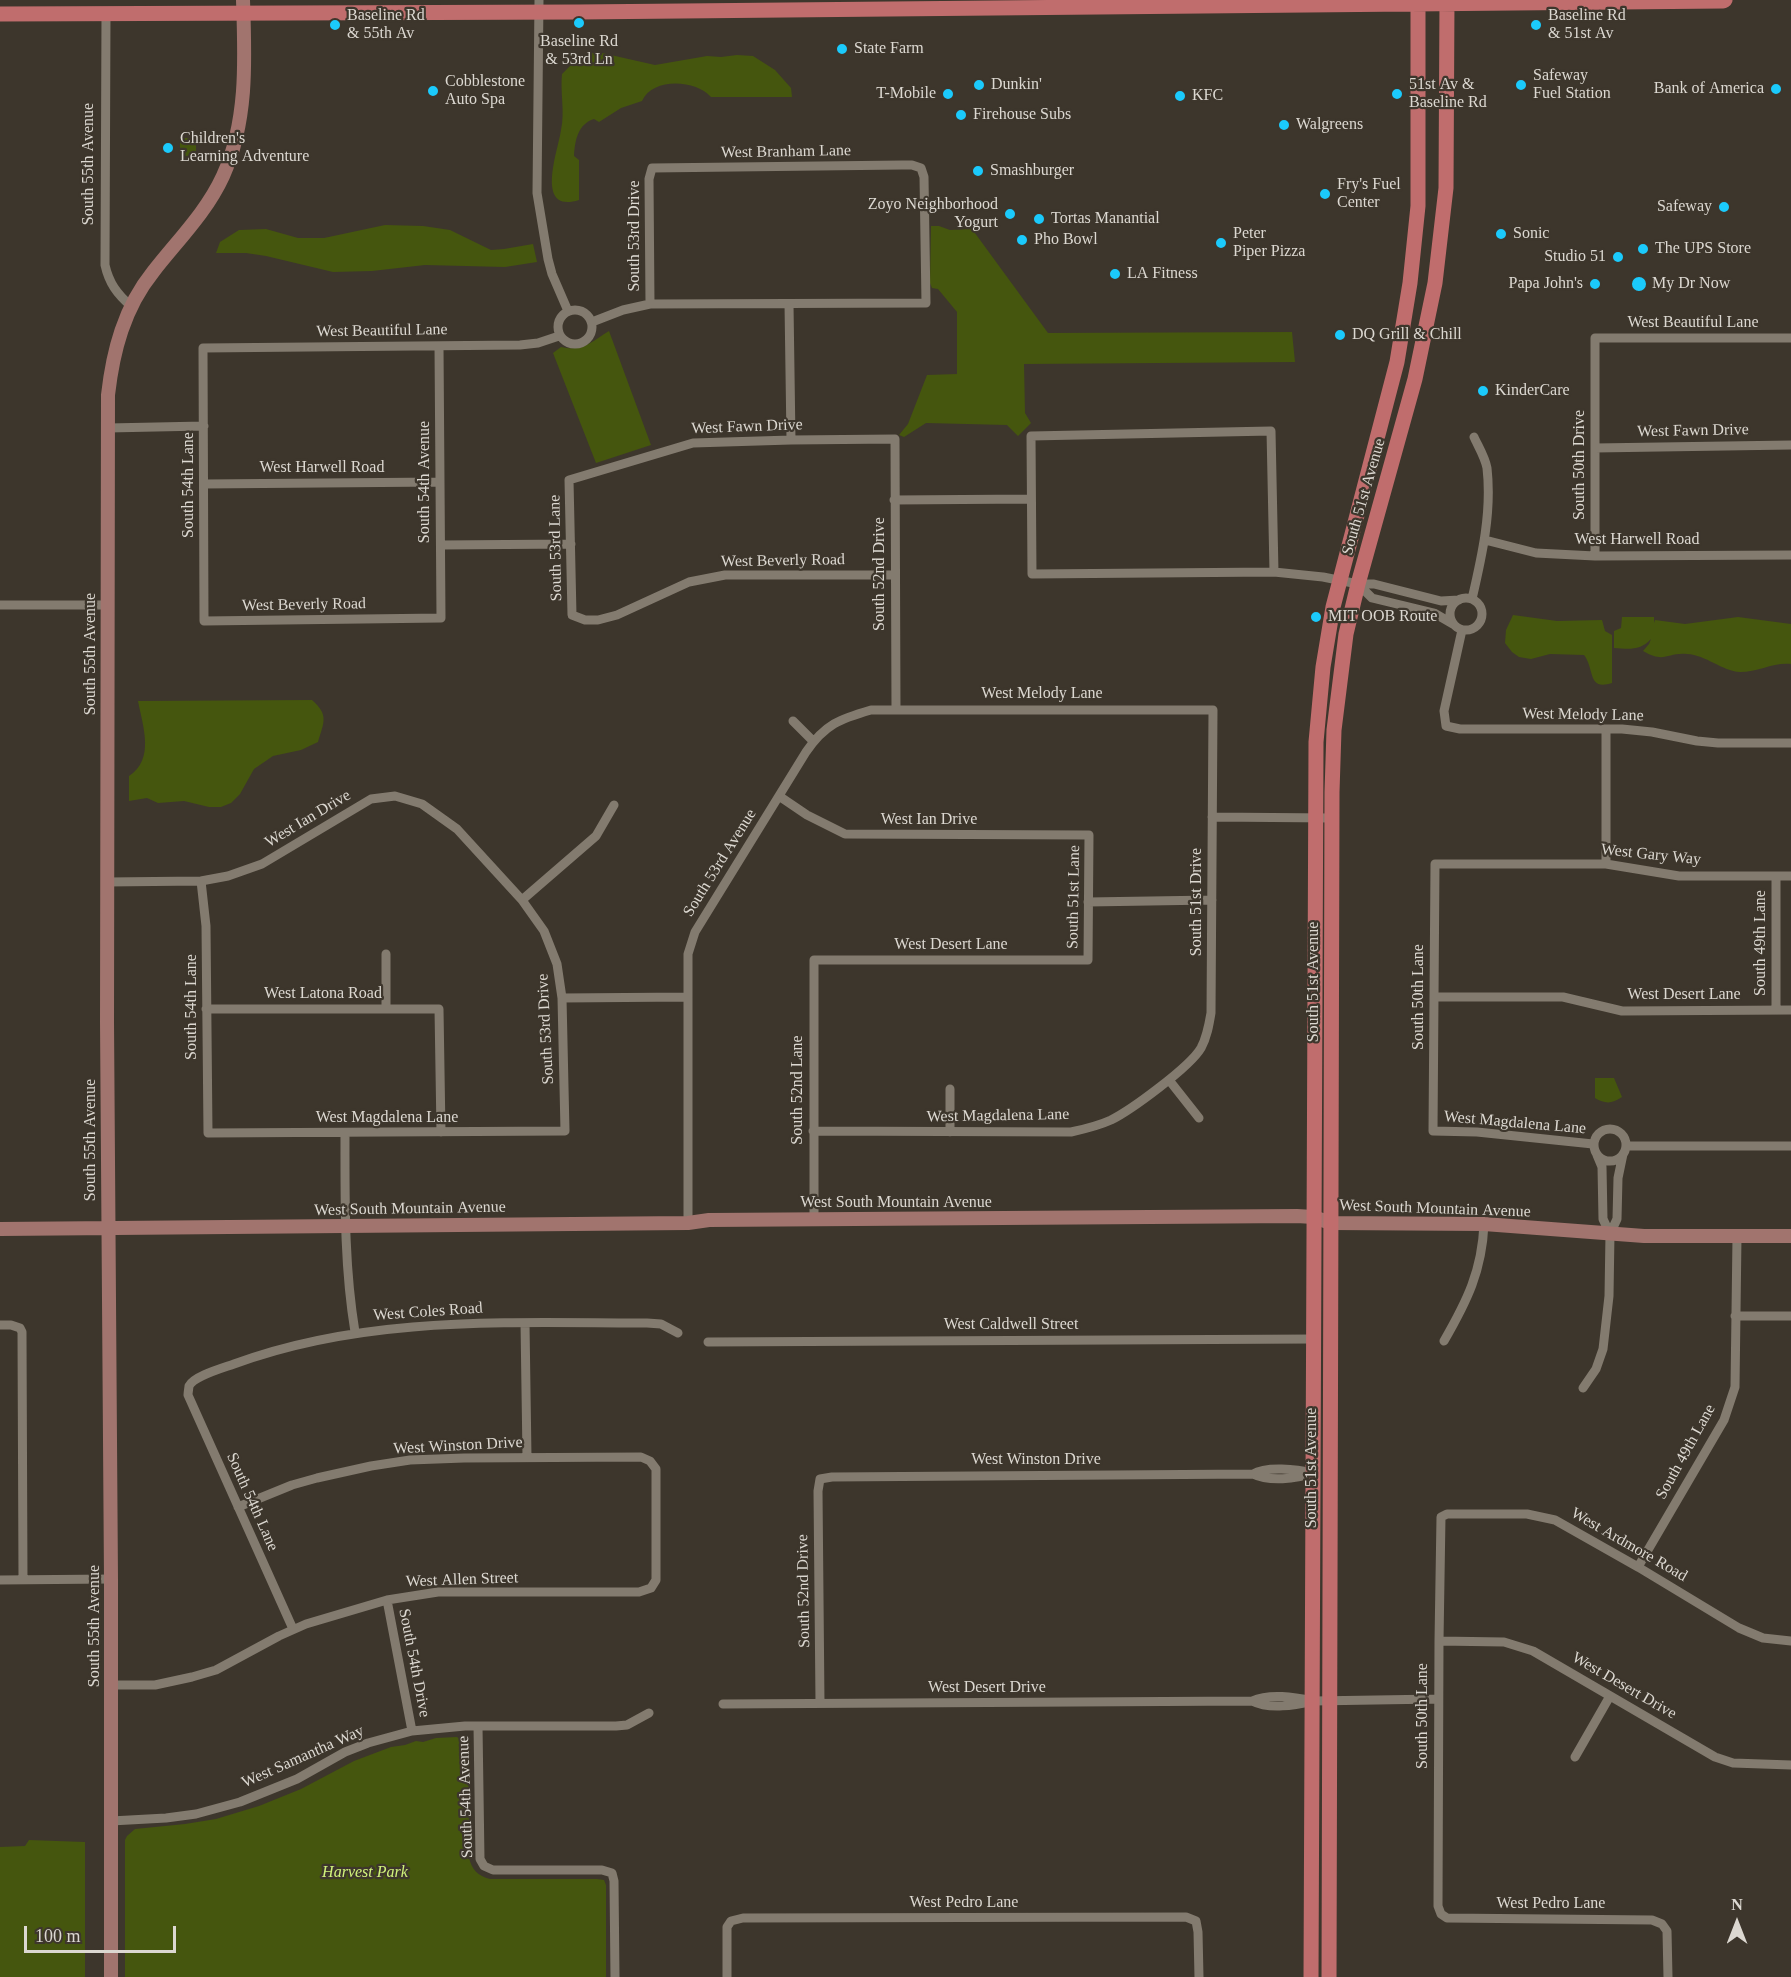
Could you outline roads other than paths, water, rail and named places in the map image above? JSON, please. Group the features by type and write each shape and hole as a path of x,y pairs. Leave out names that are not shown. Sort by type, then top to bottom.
{"main road":[{"path":"0,14 106,14 243,7 1418,1 1723,2 1725,0"},
{"name":"South 51st Avenue","path":"1311,1977 1316,742 1328,635 1340,579 1391,387 1410,283 1418,206 1418,1"},
{"name":"South 51st Avenue","path":"1329,1977 1333,763 1344,644 1358,584 1415,379 1435,283 1446,188 1447,2"}],"street":[{"path":"539,6 537,193 548,259 568,311"},
{"name":"South 55th Avenue","path":"111,1977 111,1579 107,1228 108,395 112,362 131,306 151,273 200,215 223,175 234,146 240,120 244,77 243,7"},
{"name":"South 55th Avenue","path":"106,14 105,265 107,277 114,289 131,306"},
{"name":"West Branham Lane","path":"652,168 895,165 912,165 921,168 924,177 927,303 789,304"},
{"name":"South 53rd Drive","path":"650,304 649,179 652,168"},
{"path":"592,322 623,310 650,304 789,304 791,440"},
{"path":"580,310 592,322 591,334 584,342 572,345 560,336 557,324 568,311 580,310"},
{"name":"West Beautiful Lane","path":"203,348 538,343 560,336"},
{"name":"West Beautiful Lane","path":"1595,338 1791,338"},
{"name":"South 50th Drive","path":"1595,338 1596,556"},
{"name":"South 54th Avenue","path":"439,346 441,618"},
{"name":"South 54th Lane","path":"203,348 204,621"},
{"path":"108,428 204,426"},
{"path":"1274,572 1271,432 1031,436 1032,574 1274,572 1340,579 1358,584 1374,584 1441,601 1472,599 1481,607 1482,619 1474,629 1462,630 1434,613 1372,598 1358,584"},
{"path":"1472,599 1485,540 1487,518 1487,465 1474,437"},
{"name":"West Fawn Drive","path":"570,480 693,443 895,439"},
{"name":"South 52nd Drive","path":"895,439 896,709"},
{"name":"West Fawn Drive","path":"1596,448 1791,445"},
{"name":"South 53rd Lane","path":"570,480 572,615"},
{"name":"West Harwell Road","path":"204,484 440,482"},
{"path":"894,500 1031,499"},
{"name":"West Harwell Road","path":"1485,540 1536,553 1596,556 1791,555"},
{"path":"441,544 571,544"},
{"name":"West Beverly Road","path":"572,615 585,620 598,620 616,615 689,582 725,575 895,575"},
{"path":"1453,624 1450,620 1450,610 1459,600"},
{"path":"0,605 107,605"},
{"name":"West Beverly Road","path":"204,621 441,618"},
{"name":"West Melody Lane","path":"1462,630 1444,711 1446,726 1460,729 1652,732 1718,743 1791,743"},
{"name":"West Melody Lane","path":"871,710 1213,710"},
{"name":"South 53rd Avenue","path":"688,1223 688,954 695,932 813,741 828,726 847,717 871,710"},
{"name":"South 51st Drive","path":"1169,1080 1201,1049 1209,1030 1212,1006 1213,710"},
{"path":"793,721 813,741"},
{"path":"1606,730 1606,864"},
{"name":"West Ian Drive","path":"107,882 201,881 228,876 262,864 371,799 395,796 422,804 457,830 522,900"},
{"name":"West Ian Drive","path":"779,796 807,815 845,834 1089,835"},
{"path":"522,900 596,836 614,805"},
{"path":"1212,817 1332,818"},
{"name":"South 51st Lane","path":"1088,960 1089,835"},
{"name":"West Gary Way","path":"1435,864 1606,864 1679,876 1791,876"},
{"name":"South 50th Lane","path":"1433,1131 1435,864"},
{"name":"South 49th Lane","path":"1776,877 1776,1010"},
{"name":"South 54th Lane","path":"201,881 206,926 208,1133"},
{"name":"South 53rd Drive","path":"522,900 544,931 557,964 562,999 565,1131"},
{"path":"1089,902 1212,900"},
{"path":"386,954 386,1009"},
{"name":"West Desert Lane","path":"813,960 1088,960"},
{"name":"South 52nd Lane","path":"813,960 814,1220"},
{"path":"562,999 688,997"},
{"name":"West Desert Lane","path":"1434,997 1563,997 1622,1011 1791,1010"},
{"name":"West Latona Road","path":"206,1009 439,1009 441,1132"},
{"path":"1169,1080 1199,1118"},
{"name":"West Magdalena Lane","path":"813,1131 1071,1132 1112,1120 1169,1080"},
{"path":"950,1089 950,1132"},
{"name":"West Magdalena Lane","path":"1625,1150 1622,1133 1608,1128 1596,1135 1593,1144 1597,1154 1608,1161 1616,1160 1625,1150 1791,1146"},
{"name":"West Magdalena Lane","path":"208,1133 565,1131"},
{"name":"West Magdalena Lane","path":"1433,1131 1477,1132 1593,1144"},
{"path":"345,1133 345,1227 349,1295 355,1332"},
{"path":"1583,1388 1596,1369 1605,1340 1610,1296 1610,1234 1617,1219 1618,1178 1625,1150"},
{"path":"1597,1154 1602,1167 1603,1219 1610,1234"},
{"name":"West South Mountain Avenue","path":"0,1229 688,1223 709,1220 1313,1217 1330,1223 1484,1224 1610,1234 1791,1236"},
{"path":"1444,1341 1467,1301 1477,1275 1483,1246 1484,1224"},
{"name":"South 49th Lane","path":"1638,1567 1724,1420 1735,1387 1737,1237"},
{"path":"1735,1316 1791,1316"},
{"path":"525,1323 527,1457"},
{"name":"West Coles Road","path":"189,1387 195,1379 244,1360 314,1340 355,1332 434,1324 646,1323 661,1324 678,1333"},
{"path":"0,1325 20,1328 24,1580"},
{"name":"West Caldwell Street","path":"708,1342 1313,1339"},
{"name":"South 54th Lane","path":"189,1387 188,1395 293,1629"},
{"name":"West Winston Drive","path":"238,1507 292,1485 371,1466 410,1460 527,1457 641,1458 650,1461 656,1469 656,1581 651,1588"},
{"name":"West Winston Drive","path":"820,1479 1253,1474 1260,1477 1300,1470 1330,1473"},
{"name":"South 52nd Drive","path":"820,1479 818,1491 820,1703"},
{"name":"West Ardmore Road","path":"1441,1517 1447,1514 1470,1513 1527,1514 1555,1520 1739,1628 1763,1638 1791,1641"},
{"name":"South 50th Lane","path":"1441,1517 1438,1641 1438,1906 1441,1914"},
{"path":"0,1580 111,1579"},
{"name":"West Allen Street","path":"111,1685 155,1685 216,1670 293,1629 330,1615 387,1600 438,1592 639,1592 651,1588"},
{"name":"South 54th Drive","path":"387,1600 412,1731"},
{"name":"West Desert Drive","path":"1438,1641 1491,1641 1518,1645 1533,1651 1714,1757 1733,1764 1791,1765"},
{"path":"1575,1757 1610,1696"},
{"name":"West Desert Drive","path":"723,1704 1252,1701 1260,1698 1275,1701 1296,1698 1313,1701 1438,1700"},
{"name":"West Samantha Way","path":"111,1821 196,1814 240,1802 297,1779 345,1752 412,1731 478,1726 616,1726 627,1725 649,1713"},
{"name":"South 54th Avenue","path":"478,1726 480,1859 484,1866 493,1870 602,1870 612,1873 615,1977"},
{"name":"West Pedro Lane","path":"1441,1914 1447,1918 1652,1920 1662,1924 1667,1931 1668,1977"},
{"name":"West Pedro Lane","path":"727,1977 727,1927 731,1921 743,1918 1186,1917 1196,1921 1199,1977"}],"place":[{"name":"Baseline Rd & 53rd Ln","path":"579,23"},
{"name":"Baseline Rd & 55th Av","path":"335,25"},
{"name":"Baseline Rd & 51st Av","path":"1536,25"},
{"name":"State Farm","path":"842,49"},
{"name":"Dunkin'","path":"979,85"},
{"name":"Safeway Fuel Station","path":"1521,85"},
{"name":"Bank of America","path":"1776,89"},
{"name":"Cobblestone Auto Spa","path":"433,91"},
{"name":"T-Mobile","path":"948,94"},
{"name":"51st Av & Baseline Rd","path":"1397,94"},
{"name":"KFC","path":"1180,96"},
{"name":"Firehouse Subs","path":"961,115"},
{"name":"Walgreens","path":"1284,125"},
{"name":"Children's Learning Adventure","path":"168,148"},
{"name":"Smashburger","path":"978,171"},
{"name":"Fry's Fuel Center","path":"1325,194"},
{"name":"Safeway","path":"1724,207"},
{"name":"Zoyo Neighborhood Yogurt","path":"1010,214"},
{"name":"Tortas Manantial","path":"1039,219"},
{"name":"Sonic","path":"1501,234"},
{"name":"Pho Bowl","path":"1022,240"},
{"name":"Peter Piper Pizza","path":"1221,243"},
{"name":"The UPS Store","path":"1643,249"},
{"name":"Studio 51","path":"1618,257"},
{"name":"LA Fitness","path":"1115,274"},
{"name":"Papa John's","path":"1595,284"},
{"name":"My Dr Now","path":"1639,284"},
{"name":"DQ Grill & Chill","path":"1340,335"},
{"name":"KinderCare","path":"1483,391"},
{"name":"MIT OOB Route","path":"1316,617"}],"park label":[{"name":"Harvest Park","path":"365,1873"}]}
